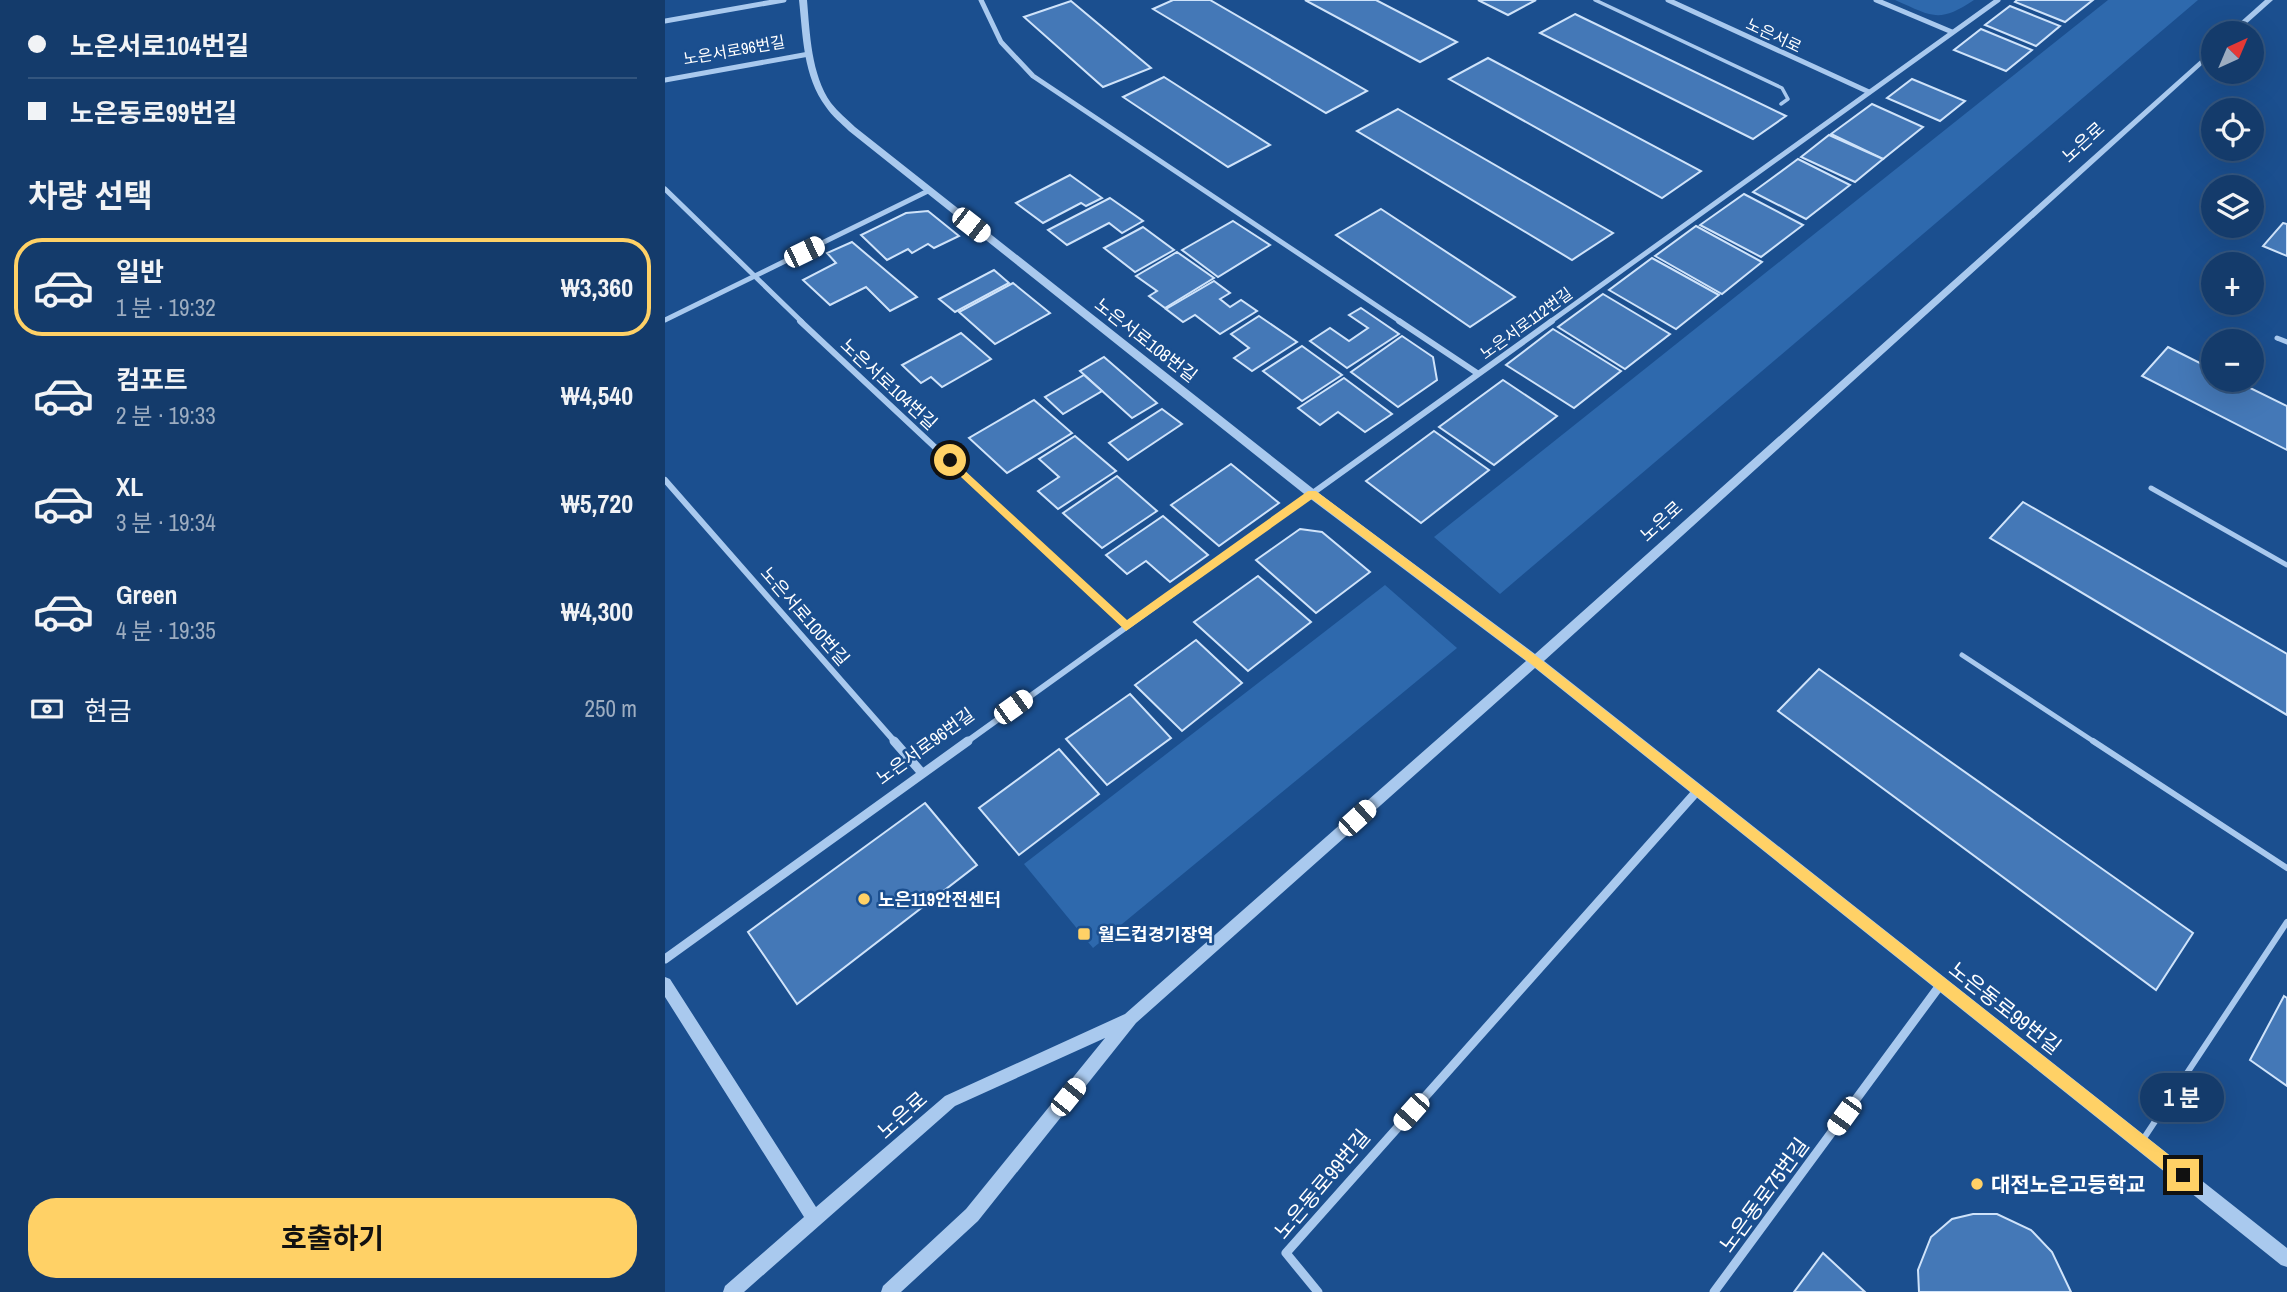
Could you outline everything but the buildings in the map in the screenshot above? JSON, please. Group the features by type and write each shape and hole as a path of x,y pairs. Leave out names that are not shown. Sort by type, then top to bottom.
{"street":[{"path":"665,21 784,0"},
{"name":"노은서로108번길","path":"803,0 809,54 828,105 852,129 1312,494 1535,661"},
{"name":"노은서로112번길","path":"981,0 998,42 1010,57 1033,76 1477,373 1998,0"},
{"name":"노은서로","path":"1668,0 1869,92"},
{"path":"1876,0 1952,32"},
{"path":"2245,21 2269,0"},
{"name":"노은서로96번길","path":"665,80 809,54"},
{"name":"노은로","path":"889,1292 972,1215 1131,1018 1535,661 2201,62"},
{"name":"노은서로104번길","path":"665,189 754,277 1126,626"},
{"path":"665,320 928,191"},
{"name":"노은서로96번길","path":"665,959 1477,373"},
{"name":"노은서로100번길","path":"665,480 922,772"},
{"name":"노은동로99번길","path":"1535,661 2287,1259"},
{"name":"노은동로99번길","path":"1318,1292 1286,1253 1698,790"},
{"path":"665,984 815,1220"},
{"name":"노은동로75번길","path":"1714,1292 1941,984"},
{"name":"노은로","path":"731,1292 950,1101 1131,1018"}],"lane":[{"path":"1595,0 1782,88 1788,99 1781,104"},
{"path":"2277,338 2287,342"},
{"path":"2151,488 2287,565"},
{"path":"1962,655 2287,868"},
{"path":"2141,1142 2287,922"}],"shaded area":[{"path":"1895,0 1974,0 1952,12 1935,15"},
{"path":"2108,0 2198,0 1500,594 1434,537"},
{"path":"1385,585 1457,648 1093,948 1024,864"}],"place":[{"name":"노은119안전센터","path":"864,899"},
{"name":"월드컵경기장역","path":"1084,934"},
{"name":"대전노은고등학교","path":"1977,1184"}],"route":[{"path":"950,460 1126,626 1312,494 1535,661 2183,1175"}]}
